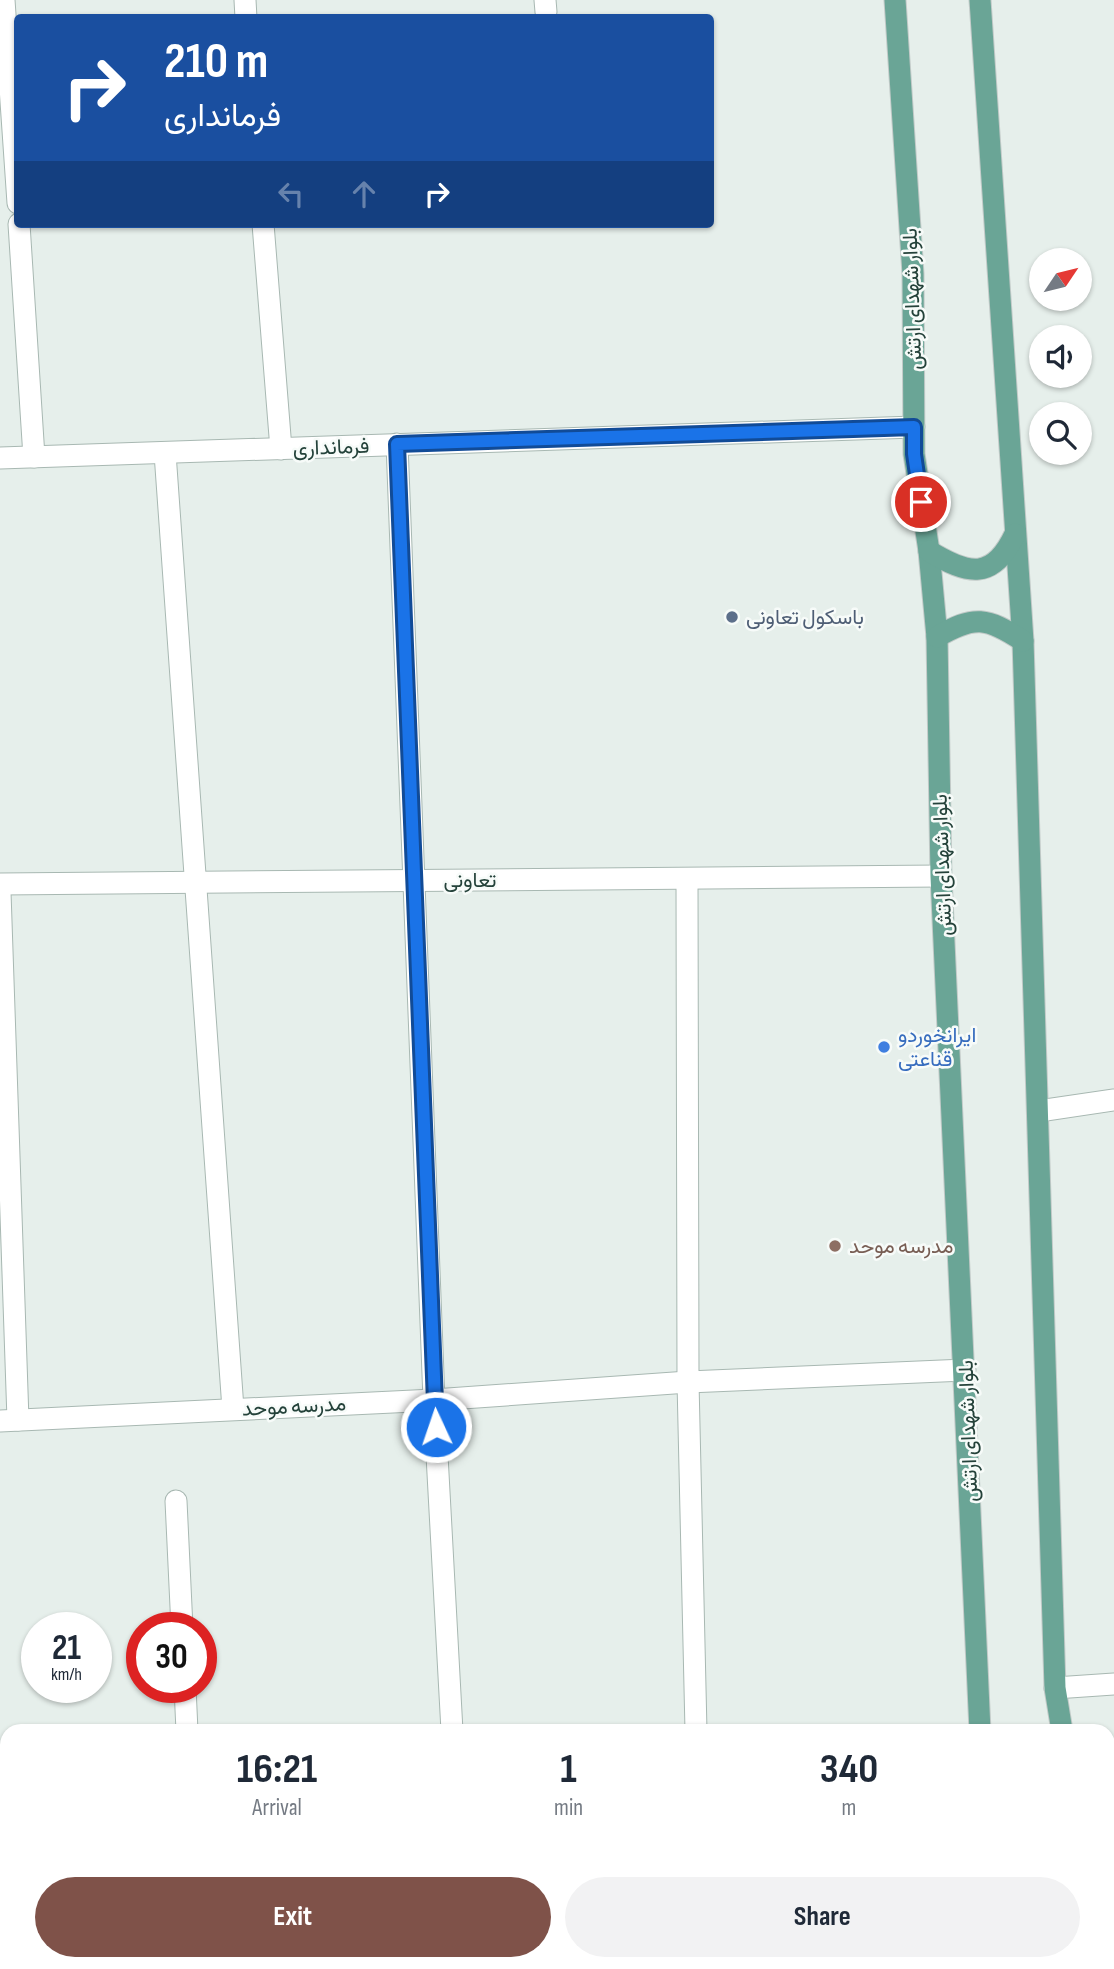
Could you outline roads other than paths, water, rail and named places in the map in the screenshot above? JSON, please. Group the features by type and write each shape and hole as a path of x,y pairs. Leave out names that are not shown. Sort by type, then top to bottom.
{"main road":[{"name":"بلوار شهدای ارتش","path":"895,0 913,274 914,454 929,551 937,637 941,876 980,1724"},
{"path":"980,0 1023,641 1055,1688 1061,1724"},
{"path":"929,551 954,566 973,570 997,563 1006,554 1015,534"},
{"path":"937,637 963,622 984,621 1002,627 1023,641"}],"street":[{"path":"4,0 14,145"},
{"path":"19,228 34,457"},
{"path":"263,228 281,449"},
{"name":"فرمانداری","path":"0,458 914,427"},
{"path":"397,444 434,1400 452,1724"},
{"path":"165,453 233,1409"},
{"name":"تعاونی","path":"0,884 941,876"},
{"path":"687,879 688,1382 695,1724"},
{"path":"0,892 9,1421"},
{"path":"1039,1111 1114,1100"},
{"name":"مدرسه موحد","path":"9,1421 434,1400 688,1382 965,1370"},
{"path":"176,1501 181,1612"},
{"path":"1055,1688 1114,1684"},
{"path":"186,1703 187,1724"}],"place":[{"name":"باسکول تعاونی","path":"732,617"},
{"name":"ایرانخوردو قناعتی","path":"884,1047"},
{"name":"مدرسه موحد","path":"835,1246"}]}
